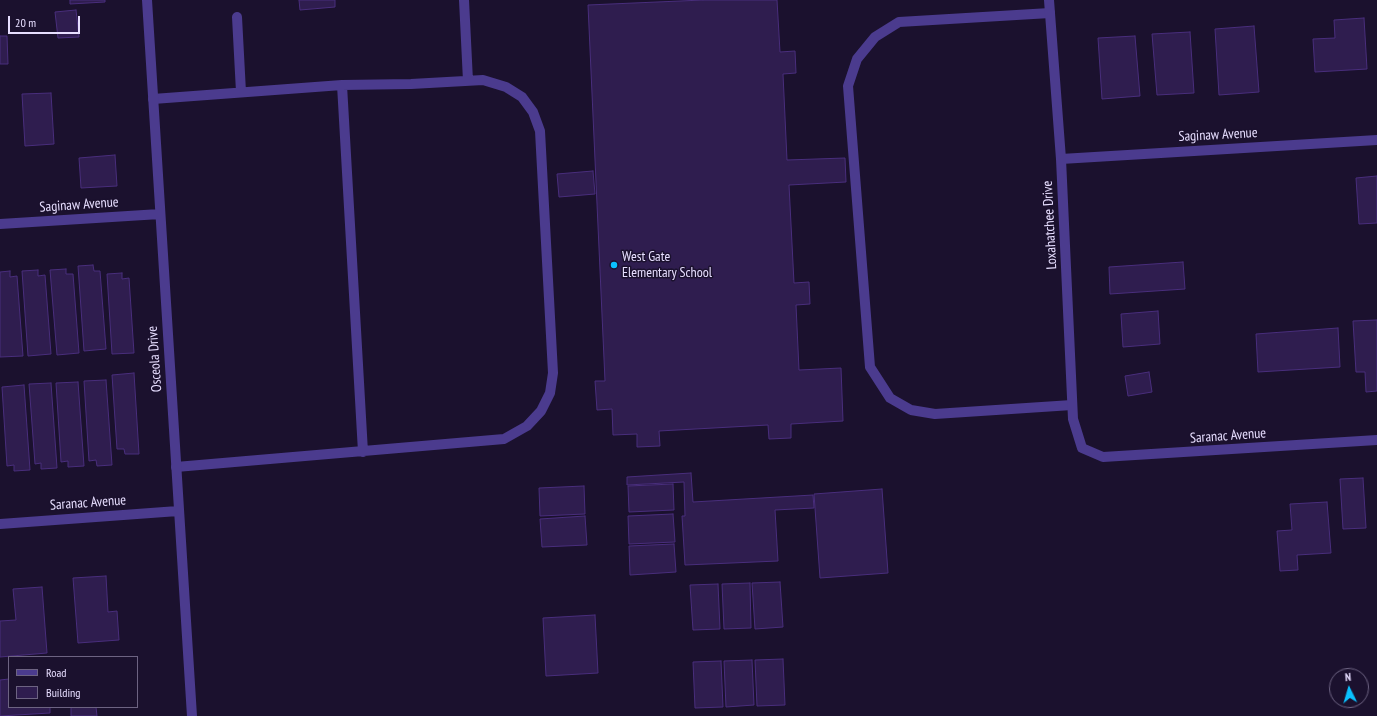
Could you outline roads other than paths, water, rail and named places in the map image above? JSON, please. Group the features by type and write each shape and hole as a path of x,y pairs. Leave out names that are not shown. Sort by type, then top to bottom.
{"street":[{"name":"Osceola Drive","path":"147,0 192,716"},
{"path":"464,0 468,81"},
{"name":"Loxahatchee Drive","path":"1049,0 1061,159 1073,419 1082,448"},
{"path":"1050,13 899,22 875,37 857,59 848,86 870,367 890,398 911,410 935,414 1072,405"},
{"path":"237,17 241,92"},
{"path":"153,99 342,85 411,84 483,80 506,87 522,97 533,112 540,131 553,373 550,393 541,411 527,426 504,439 176,467"},
{"path":"342,85 363,452"},
{"name":"Saginaw Avenue","path":"1061,159 1377,140"},
{"name":"Saginaw Avenue","path":"0,224 160,214"},
{"name":"Saranac Avenue","path":"1082,448 1103,458 1377,440"},
{"name":"Saranac Avenue","path":"0,524 178,511"}],"place":[{"name":"West Gate Elementary School","path":"614,265"}]}
